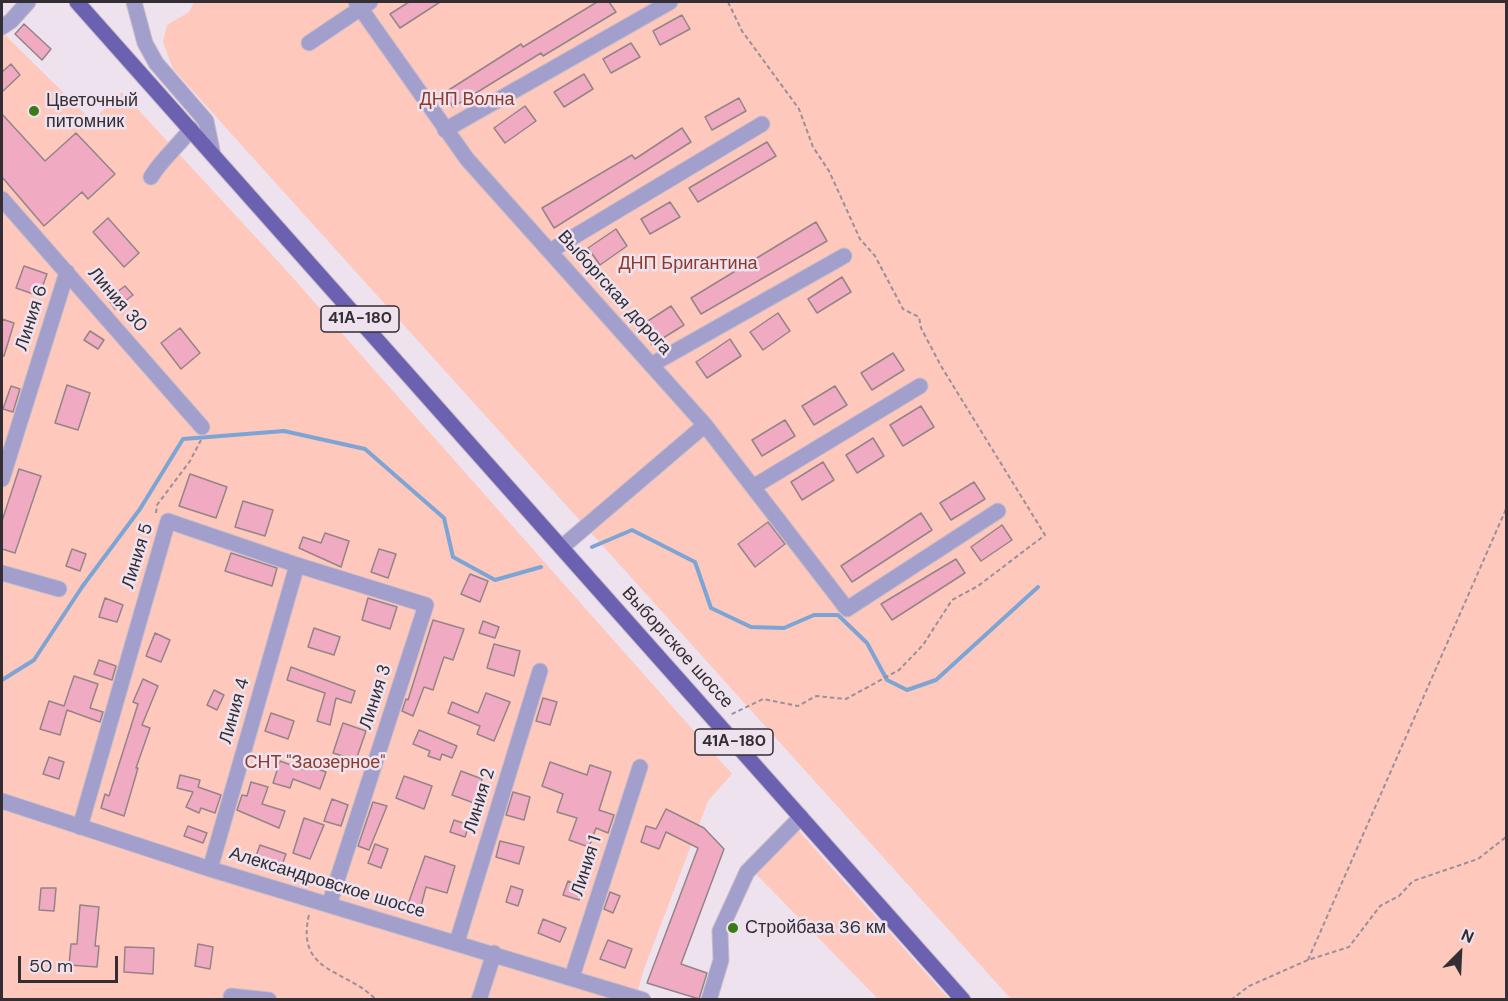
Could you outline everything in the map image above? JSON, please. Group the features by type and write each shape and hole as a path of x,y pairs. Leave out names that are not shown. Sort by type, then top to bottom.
{"main road":[{"name":"41А-180","path":"78,2 213,155"},
{"name":"Выборгское шоссе","path":"213,155 963,999"}],"street":[{"path":"2,27 11,21 28,2"},
{"path":"134,2 145,43 156,63 206,121 213,155"},
{"path":"445,130 670,2"},
{"path":"309,44 362,4"},
{"name":"Выборгская дорога","path":"362,4 445,130 467,159 705,425 847,609 998,511"},
{"path":"550,251 762,124"},
{"path":"151,177 158,164 170,156 191,129"},
{"name":"Линия 30","path":"2,199 201,428"},
{"path":"651,364 844,256"},
{"name":"Линия 6","path":"2,479 67,272"},
{"path":"753,487 920,386"},
{"path":"562,547 705,425"},
{"name":"Линия 5","path":"80,827 168,521 297,565 426,604"},
{"name":"Линия 4","path":"210,868 297,565"},
{"path":"2,573 58,589"},
{"name":"Линия 3","path":"328,905 426,604"},
{"name":"Линия 2","path":"457,942 540,671"},
{"name":"Линия 1","path":"572,977 640,767"},
{"name":"Александровское шоссе","path":"2,801 328,905 643,999"},
{"path":"709,999 721,960 720,931 747,872 801,818"},
{"path":"479,999 494,953"},
{"path":"231,996 269,999"}],"path":[{"path":"168,521 158,518 155,513 157,505 200,443"},
{"path":"1308,960 1506,509"},
{"path":"1231,999 1249,986 1308,960 1349,946 1380,906 1399,896 1413,881 1478,859 1506,837"},
{"path":"307,924 305,938 311,952 330,971 370,993 376,999"}],"green space":[{"path":"194,2 1506,2 1506,999 1011,999 173,69 163,42 167,25 189,12"},
{"name":"СНТ \"Заозерное\"","path":"2,32 92,121 122,92 285,269 732,774 708,801 644,969 636,997 643,999 2,999"},
{"path":"798,830 949,999 878,999 755,873"}],"building":[{"path":"409,2 440,2 400,28 390,14"},
{"path":"597,2 609,2 616,12 543,56 541,53 453,107 444,93 521,44 523,47"},
{"path":"682,15 690,29 660,45 653,31"},
{"path":"24,24 51,49 42,60 15,34"},
{"path":"631,43 640,57 611,73 603,59"},
{"path":"11,64 20,75 2,92 2,72"},
{"path":"584,74 593,89 564,107 554,92"},
{"path":"739,98 746,111 712,130 705,117"},
{"path":"525,106 536,121 505,143 494,128"},
{"path":"2,114 45,161 76,133 115,174 88,199 82,192 44,226 2,177"},
{"path":"682,128 691,142 554,228 542,208 632,155 635,159"},
{"path":"767,142 776,156 698,202 689,188"},
{"path":"670,202 680,217 650,234 641,219"},
{"path":"108,218 139,253 124,267 93,232"},
{"path":"816,222 827,241 701,314 691,298"},
{"path":"616,229 627,246 600,265 588,248"},
{"path":"24,266 47,274 39,296 16,288"},
{"path":"842,277 851,292 817,313 808,299"},
{"path":"125,286 133,295 115,309 108,299"},
{"path":"671,306 684,325 652,345 640,326"},
{"path":"778,313 790,331 763,350 750,332"},
{"path":"2,319 14,323 4,356 2,355"},
{"path":"180,328 200,353 181,369 161,343"},
{"path":"90,331 104,340 98,349 84,340"},
{"path":"730,339 741,356 707,378 696,362"},
{"path":"893,353 904,370 872,390 861,373"},
{"path":"67,385 90,393 78,430 55,423"},
{"path":"11,386 20,389 13,412 3,409"},
{"path":"835,386 847,405 814,425 802,406"},
{"path":"921,406 934,427 903,446 890,425"},
{"path":"785,420 795,436 762,456 752,440"},
{"path":"873,438 884,456 857,473 846,455"},
{"path":"823,462 834,480 802,500 791,482"},
{"path":"19,469 41,476 15,553 2,549 2,521"},
{"path":"190,474 227,487 216,518 179,506"},
{"path":"974,482 985,499 951,520 940,503"},
{"path":"243,501 273,510 265,536 235,527"},
{"path":"921,513 932,530 852,582 841,566"},
{"path":"768,522 785,544 755,567 738,544"},
{"path":"1002,525 1012,540 981,561 971,547"},
{"path":"325,533 349,541 341,567 299,548 303,537 321,543"},
{"path":"72,549 86,554 80,571 66,566"},
{"path":"379,549 396,554 388,578 371,572"},
{"path":"231,553 277,568 272,586 225,571"},
{"path":"956,559 965,573 892,620 881,604"},
{"path":"470,574 488,581 480,602 461,594"},
{"path":"105,598 123,605 117,622 99,617"},
{"path":"368,598 397,607 390,629 362,620"},
{"path":"433,620 464,629 453,660 444,657 433,690 424,687 413,716 402,711 406,699 408,700"},
{"path":"483,621 499,627 495,638 479,633"},
{"path":"314,628 340,637 334,655 308,647"},
{"path":"155,633 170,640 161,662 146,656"},
{"path":"494,644 520,651 514,676 487,668"},
{"path":"99,660 116,666 112,680 94,674"},
{"path":"291,667 355,691 351,703 336,698 330,725 317,721 325,693 287,680"},
{"path":"74,676 98,684 90,708 103,712 100,722 67,710 60,735 40,729 49,701 64,706"},
{"path":"143,679 158,686 142,725 150,728 136,768 138,768 124,816 101,808 105,794 109,796 138,704 133,702"},
{"path":"214,690 224,695 217,710 207,705"},
{"path":"486,693 510,702 494,741 477,734 480,726 448,713 452,702 478,713"},
{"path":"543,698 557,702 550,725 536,721"},
{"path":"271,713 294,721 288,739 265,731"},
{"path":"343,723 366,731 356,760 333,753"},
{"path":"419,730 457,746 452,758 442,754 440,760 428,756 430,751 413,744"},
{"path":"49,757 64,762 59,779 43,774"},
{"path":"280,761 305,770 307,765 326,772 320,789 293,779 290,788 273,783"},
{"path":"550,762 587,775 590,765 611,772 599,810 614,815 608,833 596,828 589,847 569,840 577,818 557,812 563,794 542,786"},
{"path":"461,771 482,779 474,803 452,795"},
{"path":"180,775 200,780 198,787 221,795 215,813 201,808 199,813 186,807 193,792 177,788"},
{"path":"404,776 432,786 424,809 396,798"},
{"path":"251,782 268,787 262,804 285,811 279,828 237,810 242,795 247,796"},
{"path":"513,792 530,797 524,820 506,815"},
{"path":"332,799 348,805 341,826 324,821"},
{"path":"373,802 387,806 369,850 358,846"},
{"path":"666,809 704,828 724,849 681,964 707,973 699,999 647,983 698,848 666,832 659,849 641,842 646,826 656,829"},
{"path":"304,818 324,825 310,859 293,853"},
{"path":"454,820 469,825 465,837 450,832"},
{"path":"188,826 207,833 203,843 184,836"},
{"path":"500,841 524,847 519,864 496,857"},
{"path":"375,844 388,849 381,868 368,863"},
{"path":"260,845 286,854 282,865 256,856"},
{"path":"425,856 455,866 447,893 426,887 420,910 407,907"},
{"path":"568,881 584,887 579,900 563,895"},
{"path":"511,886 523,890 518,906 506,902"},
{"path":"41,888 56,888 54,911 39,910"},
{"path":"610,892 620,896 613,913 604,909"},
{"path":"80,905 99,907 95,946 99,946 97,967 69,965 71,944 77,944"},
{"path":"543,919 566,928 560,942 538,933"},
{"path":"608,940 632,949 625,968 600,959"},
{"path":"198,944 213,947 210,969 195,966"},
{"path":"125,947 154,948 153,974 124,972"}],"waterway":[{"path":"2,680 34,660 82,587 140,509 183,439 284,431 365,449 444,518 453,557 495,580 541,567"},
{"path":"592,547 632,530 695,562 711,608 751,627 784,628 814,615 838,615 867,643 887,680 907,690 936,680 1038,587"}],"place":[{"name":"Цветочный питомник","path":"34,111"},
{"name":"Стройбаза 36 км","path":"733,928"}],"park label":[{"name":"ДНП Волна","path":"467,100"},
{"name":"ДНП Бригантина","path":"688,264"}]}
